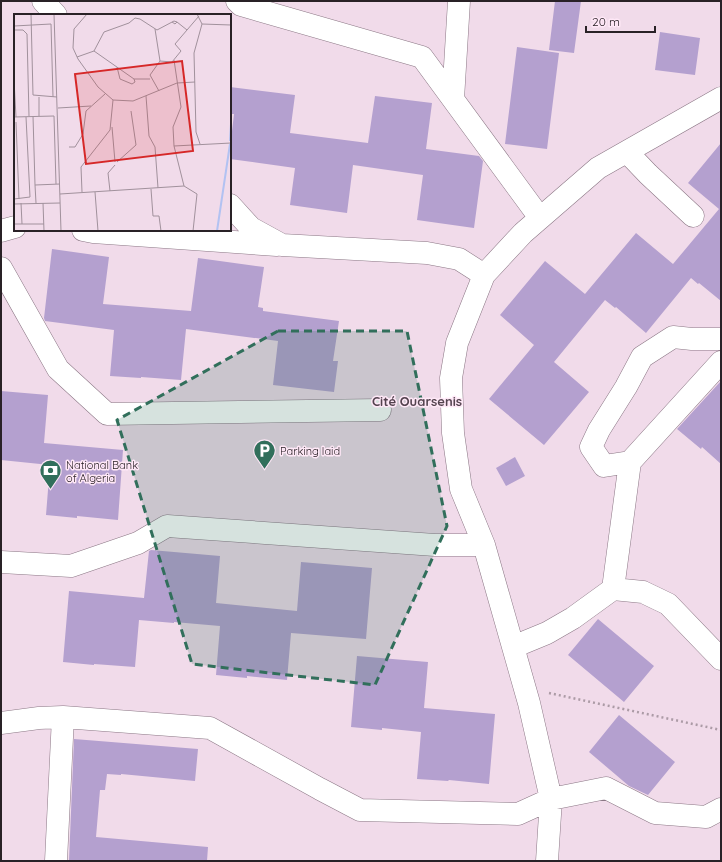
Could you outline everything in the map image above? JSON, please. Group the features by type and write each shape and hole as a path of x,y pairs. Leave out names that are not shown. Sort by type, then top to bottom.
{"street":[{"path":"43,1 55,14"},
{"path":"237,1 241,5 422,57 540,218"},
{"path":"453,99 459,1"},
{"path":"547,861 551,799 530,703 484,545 460,489 454,433 451,378 457,343 484,275 540,218 598,168 721,98"},
{"path":"626,152 693,216"},
{"path":"231,206 251,228 282,245"},
{"path":"1,231 14,227"},
{"path":"88,231 282,245 427,253 459,259 484,275"},
{"path":"1,268 58,369 107,414 380,410"},
{"path":"630,462 604,466 591,447 599,430 626,387 642,357 673,337 692,339 721,339"},
{"path":"613,589 630,462 721,362"},
{"path":"1,562 72,566 138,543 167,526 436,545 484,545"},
{"path":"513,647 547,633 574,618 613,589 643,592 668,604 721,659"},
{"path":"56,861 63,717"},
{"path":"1,723 39,718 63,717 210,728 360,810 518,814 551,799 606,788 655,813 706,817 721,809"}],"path":[{"path":"525,688 721,730"}],"highlighted area":[{"path":"278,331 407,331 447,526 375,685 192,664 117,420"}],"building":[{"path":"555,1 581,1 574,53 549,50"},
{"path":"660,32 700,38 695,75 655,70"},
{"path":"517,47 559,53 547,149 505,144"},
{"path":"231,87 295,95 290,133 368,143 375,96 432,103 426,149 479,156 483,161 474,228 417,220 423,175 353,165 347,213 290,205 295,168 231,159 231,140 234,114 231,114"},
{"path":"721,143 721,301 691,278 646,333 616,307 615,308 605,300 554,362 589,392 544,445 489,399 534,345 500,315 545,261 585,294 636,233 673,264 719,209 688,183"},
{"path":"52,249 109,257 103,304 191,311 198,258 264,267 258,307 263,308 263,311 339,321 333,361 338,361 334,392 273,385 278,341 186,329 181,380 110,376 114,330 45,321 44,318"},
{"path":"721,381 721,464 702,447 701,449 677,429"},
{"path":"1,391 48,395 44,443 123,450 118,520 46,515 50,465 1,460"},
{"path":"515,457 525,476 506,486 496,468"},
{"path":"149,551 220,556 216,603 297,611 301,562 372,568 366,639 291,633 287,680 247,676 247,678 216,675 220,626 139,620 135,667 63,662 69,591 144,598"},
{"path":"598,619 654,666 624,702 568,655"},
{"path":"357,656 428,662 424,708 495,714 489,784 449,780 417,779 421,732 382,728 382,730 351,727"},
{"path":"619,715 675,762 648,795 629,786 589,752"},
{"path":"74,739 198,749 195,781 107,774 105,790 100,790 96,837 208,847 207,861 69,861"}],"place":[{"name":"Parking laid","path":"265,470"},
{"name":"National Bank of Algeria","path":"50,490"}],"district":[{"name":"Cité Ouarsenis","path":"417,401"}]}
